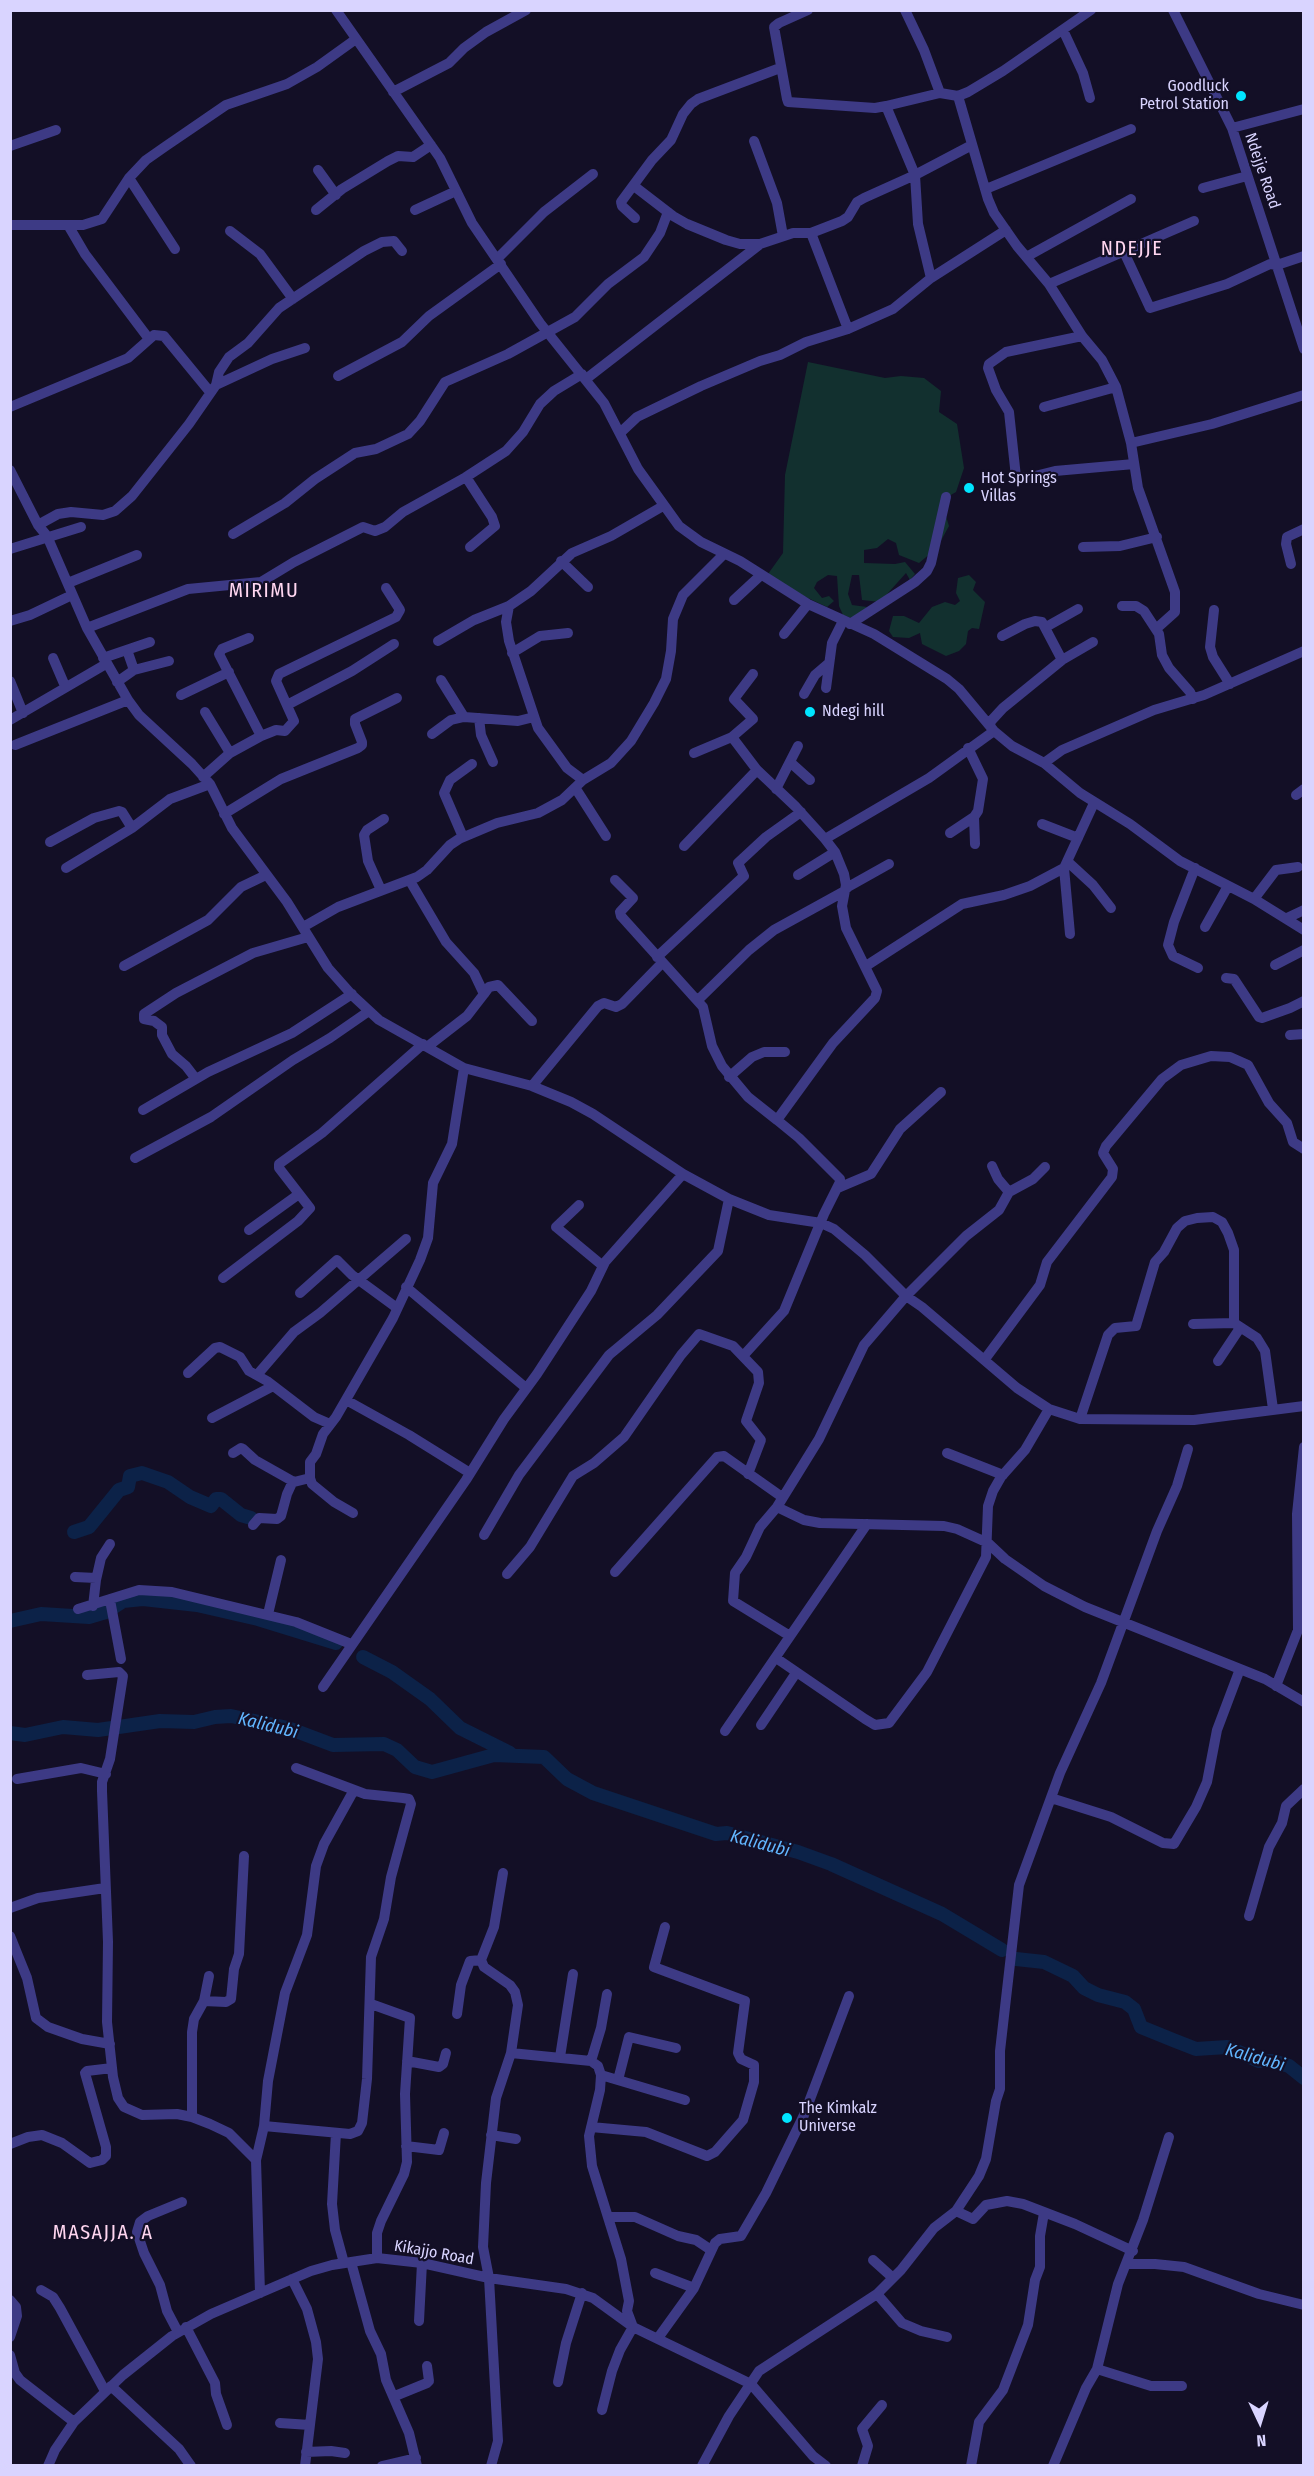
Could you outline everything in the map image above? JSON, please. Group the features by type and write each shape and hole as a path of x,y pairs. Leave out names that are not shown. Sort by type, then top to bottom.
{"street":[{"path":"336,10 440,158 472,223 547,333 604,403 638,469 679,526 701,542 723,555 740,561 808,604 874,634 946,679 959,689 992,728 1012,747 1044,764 1094,803 1130,824 1180,861 1254,899 1304,930"},
{"path":"393,92 449,63 464,48 486,32 526,10"},
{"path":"808,10 774,27 788,102 875,108 940,93 958,96 972,90 1091,10"},
{"path":"906,10 940,93"},
{"name":"Ndejje Road","path":"1173,10 1232,128 1304,349"},
{"path":"1063,30 1080,64 1090,98"},
{"path":"10,225 83,225 102,219 129,178 146,160 226,105 287,84 356,39"},
{"path":"635,218 621,204 652,160 670,140 683,114 691,104 698,99 780,68"},
{"path":"958,96 994,213 1049,284 1082,336 1102,360 1116,387 1131,443 1138,488 1172,580 1175,612 1156,629"},
{"path":"886,106 915,176 918,224 932,278"},
{"path":"1232,128 1304,109"},
{"path":"986,189 1131,129"},
{"path":"10,146 56,130"},
{"path":"754,141 777,203 783,236"},
{"path":"87,628 188,589 261,582 294,562 363,527 375,531 385,527 426,498 466,477 506,451 523,432 540,404 554,391 584,376 760,244 793,233 811,233 848,217 853,207 864,198 915,176 972,145"},
{"path":"316,210 388,161 398,156 412,157 431,146"},
{"path":"318,170 336,195"},
{"path":"338,376 402,342 429,316 499,261 544,212 593,174"},
{"path":"1203,188 1247,176"},
{"path":"129,178 175,249"},
{"path":"634,186 687,224 740,244 760,244"},
{"path":"415,210 456,191"},
{"path":"1028,256 1131,199"},
{"path":"233,534 285,503 355,453 376,449 408,434 420,421 445,382 508,354 575,317 608,284 641,261 660,233 669,212"},
{"path":"1049,284 1194,221"},
{"path":"68,225 85,254 149,339"},
{"path":"230,231 260,254 293,299"},
{"path":"620,433 637,417 701,386 780,355 806,342 848,329 893,309 932,278 1006,231"},
{"path":"811,233 848,329"},
{"path":"38,525 58,514 70,512 103,515 115,511 137,489 189,424 213,388 219,372 229,357 248,343 279,308 364,251 382,242 392,240 402,251"},
{"path":"1124,252 1150,308 1227,284 1270,264 1277,265 1304,256"},
{"path":"10,407 128,358 154,335 164,336 213,388"},
{"path":"1082,336 1006,352 989,364 988,368 996,390 1009,409 1017,477 1027,478 1055,471 1134,464"},
{"path":"213,388 272,359 305,348"},
{"path":"1044,407 1116,387"},
{"path":"1131,443 1212,424 1304,395"},
{"path":"10,470 38,525 47,536 87,628 128,700 139,715 207,780 224,814 328,968 369,1011 464,1068 532,1086 593,1114 683,1174 729,1200 769,1215 821,1223 850,1240 906,1296 985,1359 1017,1388 1048,1409 1080,1419 1194,1420 1304,1406"},
{"path":"466,477 492,517 495,526 470,547"},
{"path":"826,687 832,644 846,622 915,582 927,571 931,563 946,497"},
{"path":"438,641 474,621 509,606 531,591 572,553 611,537 663,506"},
{"path":"10,549 81,527"},
{"path":"1291,564 1286,544 1287,537 1304,529"},
{"path":"1083,547 1120,546 1157,537"},
{"path":"68,583 137,555"},
{"path":"196,1079 172,1054 162,1035 162,1027 154,1021 144,1019 144,1014 176,993 253,953 305,932 338,907 410,881 427,870 450,845 463,837 497,823 538,813 562,800 579,784 611,763 621,754 654,703 666,679 673,620 677,607 691,586 723,555"},
{"path":"561,561 588,587"},
{"path":"734,600 761,575"},
{"path":"66,868 132,828 170,799 207,780 230,753 276,730 285,731 294,721 276,681 279,674 396,617 400,610 386,588"},
{"path":"10,621 30,615 72,595"},
{"path":"784,634 808,604"},
{"path":"509,606 506,622 512,653 538,728 579,784 606,836"},
{"path":"1122,606 1136,606 1141,609 1156,629 1165,660 1172,674 1190,692 1193,699"},
{"path":"1046,627 1078,609"},
{"path":"1214,610 1210,648 1230,684"},
{"path":"1002,636 1035,621 1042,622 1062,660"},
{"path":"512,653 540,636 568,633"},
{"path":"249,638 220,651 220,656 261,736"},
{"path":"10,720 104,661 150,642"},
{"path":"992,728 991,721 1004,708 1062,660 1093,642"},
{"path":"286,705 352,671 394,644"},
{"path":"127,650 134,670"},
{"path":"1044,764 1062,750 1154,710 1193,699 1304,651"},
{"path":"52,658 65,686"},
{"path":"117,682 134,670 169,661"},
{"path":"804,694 815,675 829,663"},
{"path":"181,695 229,672"},
{"path":"694,753 732,737 753,719 734,699 753,674"},
{"path":"441,680 464,717"},
{"path":"10,681 23,713"},
{"path":"224,814 281,779 358,748 362,742 355,719 397,698"},
{"path":"15,745 128,700"},
{"path":"205,712 230,753"},
{"path":"432,734 451,720 464,717 518,721 534,717"},
{"path":"479,718 482,735 493,762"},
{"path":"825,839 929,778 992,728"},
{"path":"732,737 757,770 801,812 835,852 846,885 843,892 846,928 877,991 875,998 833,1043 777,1120"},
{"path":"776,789 798,746"},
{"path":"950,833 974,817 978,811 983,779 968,748"},
{"path":"790,762 810,780"},
{"path":"463,837 444,793 450,780 472,764"},
{"path":"684,846 757,770"},
{"path":"1070,934 1066,865 1094,803"},
{"path":"50,842 94,818 119,812 122,812 132,828"},
{"path":"532,1086 597,1006 604,1003 615,1007 622,1004 659,960 744,876 738,862 766,837 801,812"},
{"path":"974,817 975,844"},
{"path":"381,890 368,861 364,835 384,819"},
{"path":"1042,824 1078,838"},
{"path":"798,875 835,852"},
{"path":"698,1000 749,950 774,930 889,864"},
{"path":"1066,865 1094,885 1111,908"},
{"path":"866,966 962,904 1004,895 1030,886 1066,865"},
{"path":"1254,899 1276,870 1298,867"},
{"path":"1195,868 1174,922 1168,945 1173,956 1197,968"},
{"path":"124,966 208,920 241,887 266,875"},
{"path":"615,880 633,898 620,914 703,1007 714,1054 729,1077 748,1098 777,1120 840,1179 784,1311 743,1356"},
{"path":"410,881 447,942 474,973 484,994"},
{"path":"1205,927 1228,886"},
{"path":"1287,918 1304,910"},
{"path":"1275,965 1304,950"},
{"path":"1226,978 1234,979 1259,1017 1262,1018 1304,1001"},
{"path":"223,1278 298,1221 309,1210 310,1206 279,1168 279,1164 322,1133 367,1091 467,1016 489,987 498,986 532,1021"},
{"path":"143,1110 196,1079 292,1033 352,994"},
{"path":"135,1158 211,1117 369,1011"},
{"path":"1290,1035 1304,1034"},
{"path":"729,1077 752,1057 764,1052 785,1052"},
{"path":"985,1359 1040,1285 1047,1262 1112,1177 1113,1169 1103,1154 1106,1146 1162,1079 1180,1065 1211,1056 1230,1057 1248,1065 1269,1103 1287,1123 1293,1142 1304,1149"},
{"path":"354,1513 318,1490 310,1478 310,1462 316,1454 323,1434 346,1400 397,1308 428,1238 433,1183 452,1144 464,1068"},
{"path":"838,1188 871,1174 900,1129 940,1092"},
{"path":"992,1166 998,1179 1009,1192"},
{"path":"790,1636 733,1601 735,1573 746,1557 760,1527 780,1502 819,1439 864,1345 906,1296 966,1236 999,1210 1009,1192 1034,1179 1045,1167"},
{"path":"322,1687 470,1473 591,1291 603,1266 619,1244 683,1174"},
{"path":"249,1230 300,1194"},
{"path":"484,1535 519,1474 609,1355 657,1316 718,1251 729,1200"},
{"path":"579,1205 556,1227 603,1266"},
{"path":"1080,1419 1108,1335 1115,1328 1136,1326 1155,1262 1164,1252 1177,1228 1185,1221 1197,1218 1213,1217 1222,1222 1234,1250 1237,1325 1218,1361"},
{"path":"257,1375 294,1332 320,1313 406,1239"},
{"path":"300,1293 335,1261 397,1308"},
{"path":"406,1287 526,1388"},
{"path":"1193,1324 1237,1325 1257,1338 1265,1351 1273,1409"},
{"path":"507,1574 530,1547 573,1476 594,1463 624,1437 681,1355 699,1334 733,1346 759,1372 760,1377 746,1421 761,1440 748,1474"},
{"path":"188,1373 217,1347 240,1357 247,1369 314,1417 330,1424"},
{"path":"212,1418 273,1386"},
{"path":"346,1400 470,1473"},
{"path":"776,1658 875,1725 889,1723 927,1672 986,1557 988,1506 993,1491 1003,1475 1025,1450 1048,1409"},
{"path":"1276,1686 1298,1630 1298,1514 1304,1447"},
{"path":"232,1454 241,1448 255,1460 292,1481 299,1482 310,1478"},
{"path":"702,2466 724,2424 759,2371 780,2355 877,2294 922,2245 934,2228 956,2211 979,2176 986,2159 1000,2089 1000,2051 1012,1952 1015,1900 1023,1868 1124,1623 1157,1531 1177,1486 1188,1449"},
{"path":"947,1453 1003,1475"},
{"path":"615,1572 712,1460 724,1456 804,1520 820,1523 944,1526 957,1529 988,1543 1005,1559 1044,1586 1085,1607 1240,1669 1304,1702"},
{"path":"253,1525 259,1518 277,1519 281,1516 286,1494 292,1481"},
{"path":"725,1731 867,1524"},
{"path":"93,1606 101,1558 110,1544"},
{"path":"268,1614 281,1560"},
{"path":"75,1577 96,1578"},
{"path":"78,1609 111,1606 139,1590 172,1592 296,1622 351,1644"},
{"path":"111,1606 121,1659"},
{"path":"1051,1798 1111,1817 1163,1843 1174,1844 1196,1807 1207,1782 1217,1730 1240,1669"},
{"path":"87,1675 114,1672 122,1674 109,1767 102,1791 109,1969 107,2022 118,2098 124,2107 142,2115 177,2114 192,2117 229,2133 256,2160"},
{"path":"761,1725 796,1673"},
{"path":"18,1779 81,1768 106,1774"},
{"path":"264,2126 355,2133 362,2123 371,2004 369,1979 372,1957 384,1919 391,1877 411,1803 409,1799 373,1796 296,1768"},
{"path":"1249,1916 1269,1847 1282,1823 1286,1806 1304,1789"},
{"path":"260,2293 256,2160 264,2126 268,2080 285,1993 307,1935 316,1866 324,1844 354,1790"},
{"path":"204,2001 226,2002 231,1999 234,1969 239,1954 244,1856"},
{"path":"491,2466 498,2441 489,2278 483,2247 486,2183 496,2098 511,2054 518,2005 515,1992 503,1978 484,1967 481,1960 494,1926 503,1873"},
{"path":"10,1908 38,1898 105,1888"},
{"path":"591,2127 646,2132 707,2156 715,2152 744,2120 754,2082 754,2066 741,2059 738,2053 745,2001 655,1969 653,1966 665,1927"},
{"path":"10,1936 14,1954 27,1977 33,2011 41,2023 82,2039 110,2044"},
{"path":"457,2014 461,1985 470,1961 481,1960"},
{"path":"560,2057 573,1974"},
{"path":"192,2117 191,2042 194,2019 204,2001 209,1976"},
{"path":"591,2061 601,2028 607,1994"},
{"path":"658,2338 694,2288 711,2250 720,2239 741,2236 780,2167 804,2115 849,1995"},
{"path":"371,2004 410,2018 405,2094 404,2174 390,2199 377,2233 377,2258"},
{"path":"618,2080 629,2037 676,2048"},
{"path":"407,2061 439,2067 443,2064 446,2053"},
{"path":"511,2054 591,2061 598,2066 601,2076 591,2127 592,2166 621,2259 629,2301 627,2312 633,2327 620,2350 612,2371 603,2410"},
{"path":"10,2144 28,2136 42,2135 62,2143 90,2163 102,2160 106,2156 106,2147 85,2073 112,2068"},
{"path":"601,2076 685,2100"},
{"path":"336,2133 332,2204 335,2230 370,2331 381,2354 387,2380 417,2462 382,2466"},
{"path":"406,2146 439,2150 444,2133"},
{"path":"491,2134 516,2139"},
{"path":"1053,2466 1082,2397 1097,2369 1118,2284 1133,2251 1169,2137"},
{"path":"956,2211 973,2218 986,2205 1007,2201 1023,2204 1075,2224 1133,2251"},
{"path":"182,2202 148,2216 140,2222 136,2232 160,2285 167,2311 182,2329 215,2383 216,2394 227,2425"},
{"path":"971,2466 979,2422 1003,2390 1028,2325 1035,2280 1040,2267 1040,2236 1044,2213"},
{"path":"608,2217 635,2217 678,2236 696,2240 711,2250"},
{"name":"Kikajjo Road","path":"48,2466 55,2450 74,2422 108,2389 182,2329 292,2279 348,2263 377,2258 582,2293 593,2298 633,2327 751,2384 809,2461 826,2466"},
{"path":"873,2260 893,2278"},
{"path":"419,2321 422,2264"},
{"path":"1126,2264 1184,2267 1259,2294 1304,2305"},
{"path":"655,2273 694,2288"},
{"path":"292,2279 307,2310 318,2359 305,2466"},
{"path":"41,2290 53,2297 108,2389 179,2449 191,2466"},
{"path":"558,2382 566,2343 582,2293"},
{"path":"877,2294 902,2323 921,2331 946,2337"},
{"path":"10,2301 16,2307 17,2316 10,2337"},
{"path":"10,2355 15,2373 20,2379 74,2422"},
{"path":"394,2396 427,2384 429,2381 427,2366"},
{"path":"1097,2369 1151,2386 1182,2386"},
{"path":"862,2466 868,2446 862,2429 882,2405"},
{"path":"280,2423 310,2425"},
{"path":"306,2452 345,2453"}],"green space":[{"path":"808,362 885,378 901,376 924,378 941,391 939,412 957,424 964,468 956,492 949,496 944,510 949,526 937,548 919,563 899,555 896,543 888,539 877,548 864,550 864,563 905,562 915,574 910,580 906,573 880,602 862,600 859,575 852,575 848,594 852,605 867,607 857,620 843,615 839,606 837,576 828,575 817,582 814,588 822,598 829,596 834,601 827,607 793,591 768,574 783,553 785,475"},
{"path":"969,575 976,582 973,590 985,602 979,629 972,628 968,631 966,644 959,651 946,656 922,644 920,633 909,638 893,637 889,631 893,616 904,616 919,623 932,607 945,602 955,605 960,601 956,593 958,578"}],"waterway":[{"path":"74,1532 89,1527 119,1490 128,1487 130,1476 142,1473 168,1482 190,1497 211,1506 216,1499 221,1499 241,1515 251,1518"},
{"name":"Kalidubi","path":"10,1621 41,1614 89,1617 106,1612 123,1601 143,1599 197,1605 258,1619 336,1643"},
{"name":"Kalidubi","path":"363,1657 392,1672 430,1699 460,1728 510,1753"},
{"name":"Kalidubi","path":"10,1733 25,1735 63,1727 98,1730 160,1721 194,1722 231,1716 288,1728 333,1745 384,1744 397,1750 415,1767 432,1772 494,1755 544,1757 567,1779 593,1793 716,1834 727,1833 798,1852 831,1864 942,1914 1002,1950"},
{"name":"Kalidubi","path":"1016,1959 1044,1962 1073,1976 1084,1988 1098,1995 1125,2002 1134,2009 1141,2027 1196,2049 1227,2047 1259,2061 1273,2061 1289,2066 1304,2078"}],"place":[{"name":"Goodluck Petrol Station","path":"1241,96"},
{"name":"Hot Springs Villas","path":"969,488"},
{"name":"Ndegi hill","path":"810,712"},
{"name":"The Kimkalz Universe","path":"787,2118"}],"district":[{"name":"NDEJJE","path":"1132,249"},
{"name":"MIRIMU","path":"264,591"},
{"name":"MASAJJA. A","path":"103,2233"}]}
